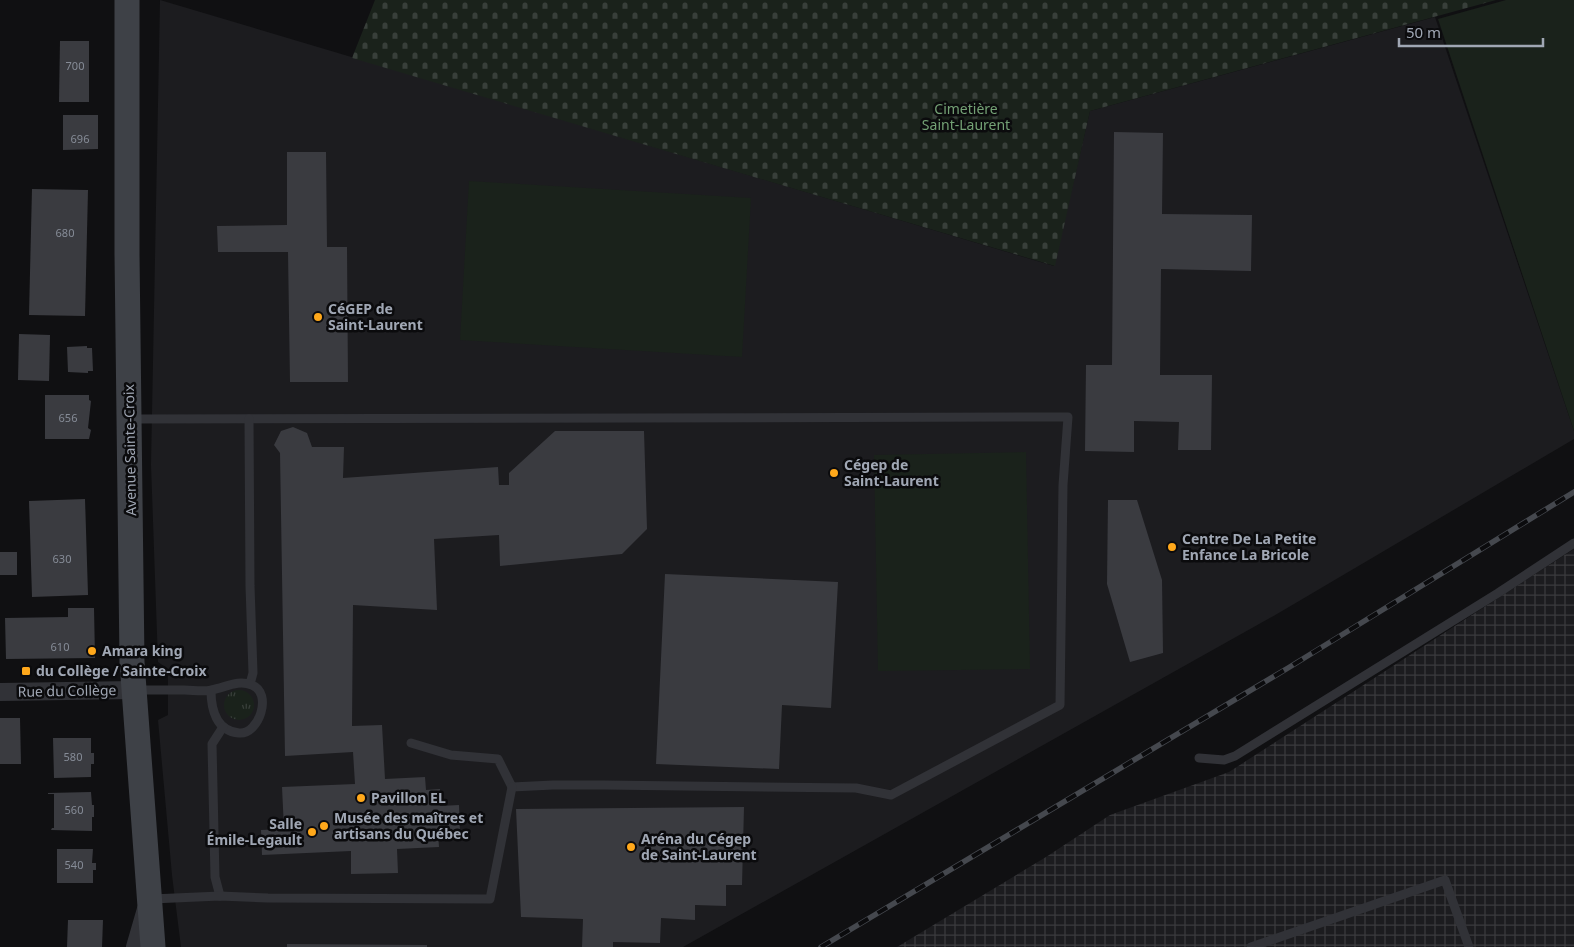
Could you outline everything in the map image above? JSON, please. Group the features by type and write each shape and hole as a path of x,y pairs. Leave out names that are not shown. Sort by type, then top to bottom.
{"main road":[{"name":"Avenue Sainte-Croix","path":"127,0 127,254 132,662 153,947"}],"street":[{"name":"Rue du Collège","path":"0,692 134,690"},
{"name":"Avenue Sainte-Croix","path":"135,947 149,899"}],"lane":[{"path":"129,419 1068,417 1063,485 1060,705 891,795 856,788 570,785 512,787"},
{"path":"249,419 250,586 253,673 250,684"},
{"path":"1199,758 1224,760 1234,756 1498,593 1574,543"},
{"path":"134,690 211,690 233,683 250,684 259,690 263,700 254,726 245,733 223,727 213,714 211,690"},
{"path":"220,896 215,877 212,744 223,727"},
{"path":"149,899 220,896 490,899 512,787 498,759 451,755 411,743"},
{"path":"1251,947 1445,880 1469,947"}],"shaded area":[{"name":"Cégep de Saint-Laurent","path":"160,0 1054,266 1090,111 1435,17 1574,431 1574,439 1277,614 683,947 181,947 172,875 158,720 168,715 168,669 158,662 151,465"},
{"path":"1574,549 1574,947 897,947 1046,857 1110,815 1229,772"}],"green space":[{"name":"Cimetière Saint-Laurent","path":"375,0 1496,0 1090,111 1055,266 352,58"},
{"path":"1506,0 1574,0 1574,431 1438,19"},
{"path":"469,181 751,198 742,357 460,340"},
{"path":"1026,452 1030,669 878,671 874,455"},
{"path":"239,690 250,694 254,705 250,716 239,720 228,716 224,705 228,694"}],"building":[{"path":"60,41 89,41 89,102 59,102"},
{"path":"63,115 98,115 98,149 63,150"},
{"path":"1114,132 1163,133 1162,214 1252,215 1251,271 1161,269 1160,375 1212,375 1211,450 1178,450 1179,422 1134,421 1134,452 1085,451 1086,365 1112,365"},
{"name":"CéGEP de Saint-Laurent","path":"287,152 326,152 327,247 347,247 348,382 290,382 288,252 218,252 217,226 287,225"},
{"path":"32,189 88,190 85,316 29,315"},
{"path":"19,334 50,335 49,381 18,380"},
{"path":"87,346 87,348 92,348 93,371 88,371 88,373 68,372 67,347"},
{"path":"45,395 89,395 89,400 91,401 88,428 91,430 89,439 45,439"},
{"path":"293,427 307,433 312,447 344,447 343,478 498,467 499,485 509,485 509,473 555,431 644,431 647,529 622,554 500,566 499,535 434,539 437,610 353,605 352,726 382,725 385,779 425,777 426,790 440,789 440,806 459,805 460,832 438,833 439,847 397,849 398,873 351,874 351,851 262,855 261,830 284,829 282,787 355,784 353,752 285,756 280,453 274,445 281,431"},
{"path":"85,499 88,595 32,597 29,501"},
{"path":"1108,500 1137,500 1162,580 1163,653 1130,662 1107,584"},
{"path":"0,552 17,552 17,575 0,575"},
{"path":"665,574 838,582 831,708 782,705 779,769 656,764"},
{"path":"68,608 94,608 95,658 6,659 5,618 68,617"},
{"path":"0,718 20,718 21,764 0,764"},
{"path":"53,738 91,738 91,753 94,753 94,764 91,764 91,777 54,778"},
{"path":"91,792 92,805 94,805 92,831 51,830 54,828 54,794 48,793"},
{"name":"Aréna du Cégep de Saint-Laurent","path":"744,807 742,885 726,885 726,906 695,905 695,920 661,918 660,943 613,942 613,947 582,947 583,919 521,917 516,809"},
{"path":"57,849 93,849 92,863 96,863 96,870 93,870 93,883 57,883"},
{"path":"68,920 103,920 102,947 67,947"},
{"path":"287,944 427,945 427,947 287,947"}],"railway":[{"path":"821,947 1288,668 1574,492"}],"place":[{"name":"CéGEP de Saint-Laurent","path":"318,317"},
{"name":"Cégep de Saint-Laurent","path":"834,473"},
{"name":"Centre De La Petite Enfance La Bricole","path":"1172,547"},
{"name":"Amara king","path":"92,651"},
{"name":"du Collège / Sainte-Croix","path":"26,671"},
{"name":"Pavillon EL","path":"361,798"},
{"name":"Musée des maîtres et artisans du Québec","path":"324,826"},
{"name":"Salle Émile-Legault","path":"312,832"},
{"name":"Aréna du Cégep de Saint-Laurent","path":"631,847"}]}
